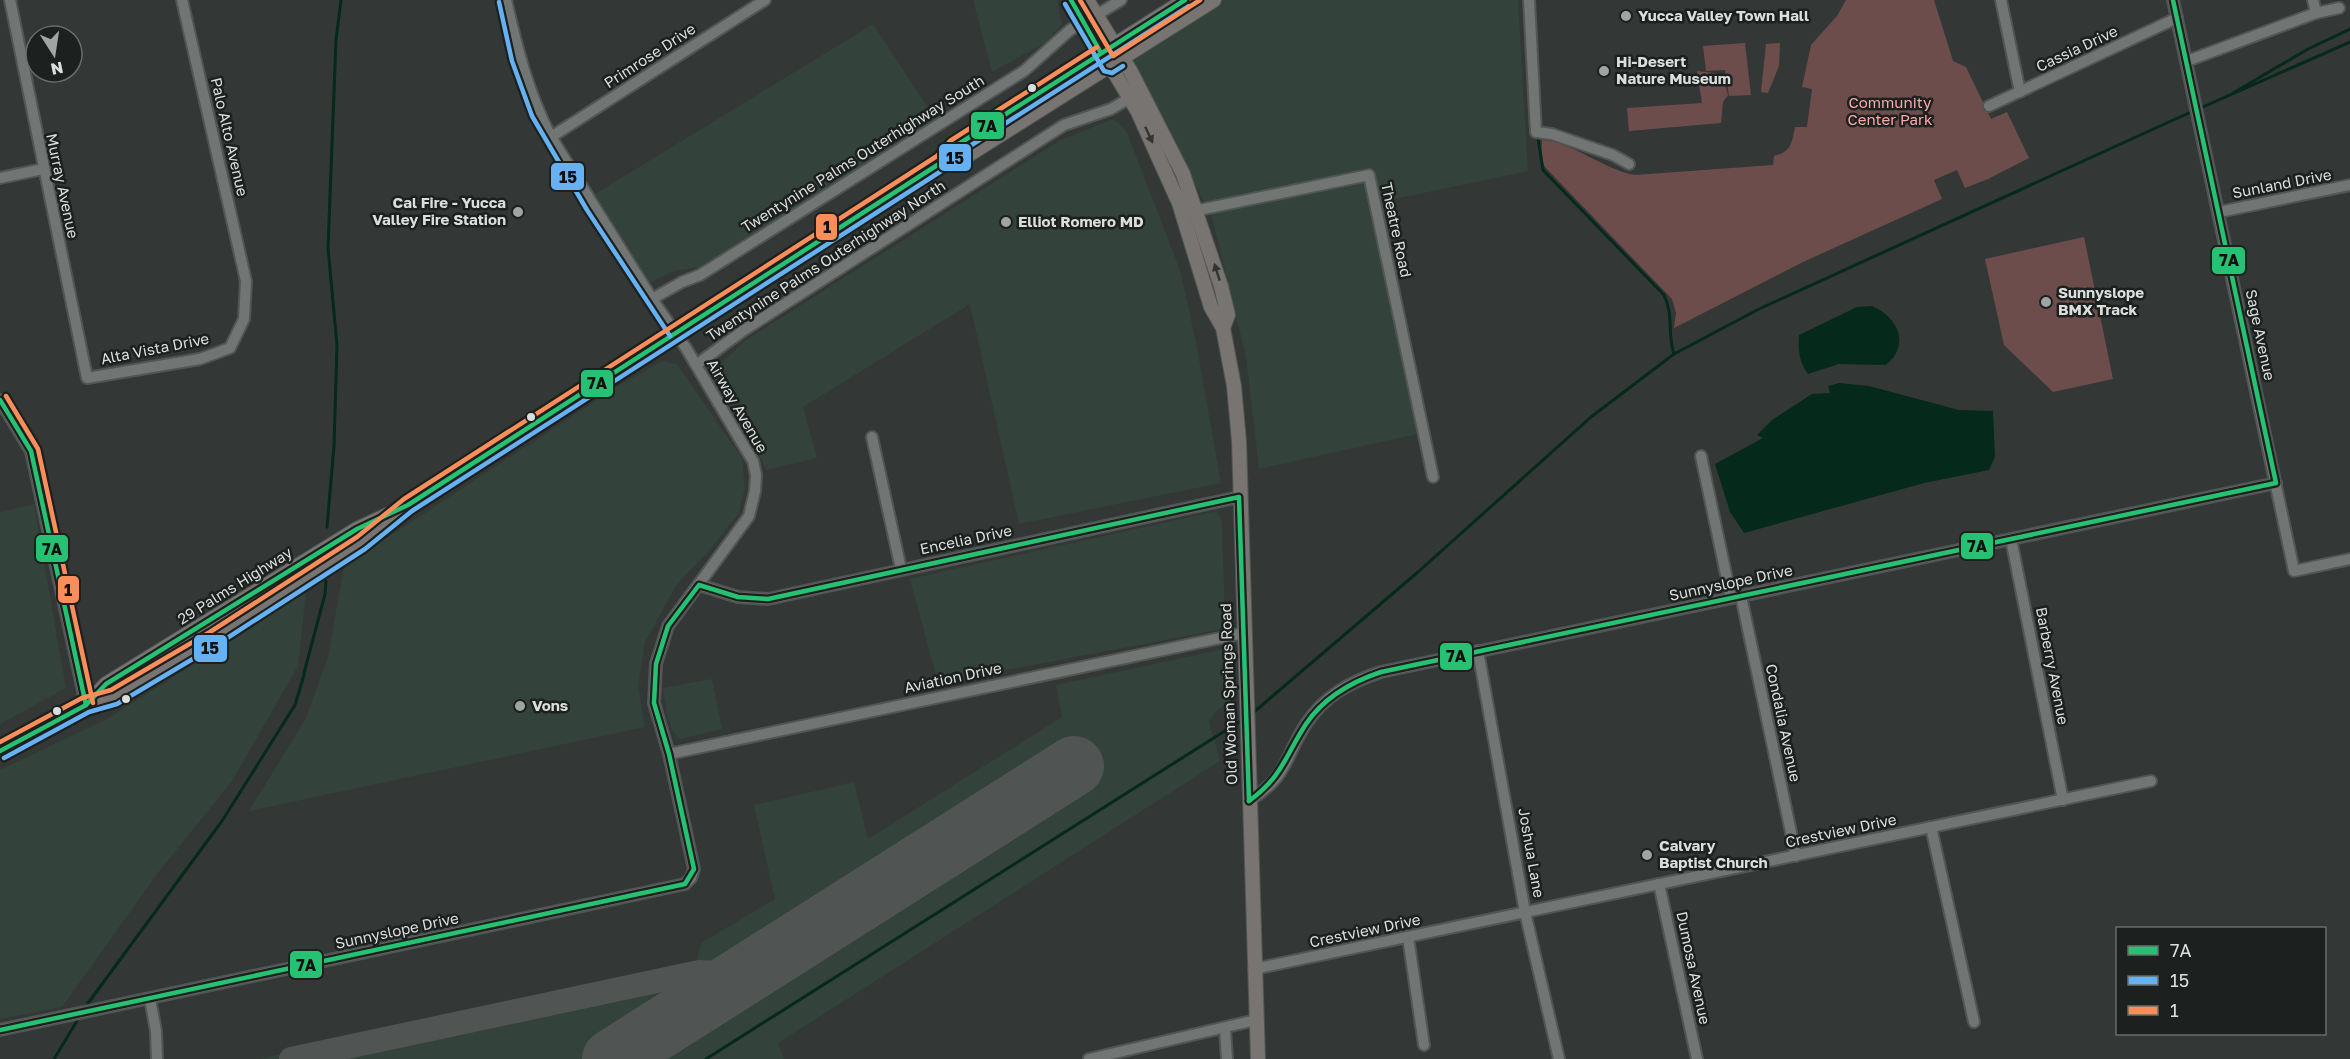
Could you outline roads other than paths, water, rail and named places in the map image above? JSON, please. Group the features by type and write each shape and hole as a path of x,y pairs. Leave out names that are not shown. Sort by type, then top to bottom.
{"main road":[{"path":"1071,0 1083,23 1107,49"},
{"path":"1087,0 1107,49"},
{"name":"29 Palms Highway","path":"0,751 86,705 106,684 357,529 408,505 942,162 954,147 1185,0"},
{"name":"29 Palms Highway","path":"942,162 962,159 1214,0"},
{"name":"Old Woman Springs Road","path":"1107,49 1170,146 1197,210 1228,315 1223,328"},
{"name":"Old Woman Springs Road","path":"1116,62 1130,98 1183,213 1211,307 1223,328 1234,386 1258,1059"}],"street":[{"name":"Murray Avenue","path":"10,0 87,378"},
{"name":"Palo Alto Avenue","path":"182,0 246,281"},
{"name":"Airway Avenue","path":"506,0 519,59 539,113 551,137 652,299 676,332 753,461 756,475 749,516 668,626 656,664 654,703 669,754 694,869 691,878"},
{"name":"Primrose Drive","path":"551,137 765,0"},
{"path":"1095,16 1121,0"},
{"path":"1529,0 1536,132 1552,134 1613,155 1629,164"},
{"path":"2001,0 2020,92"},
{"name":"Sage Avenue","path":"2173,0 2201,122 2294,571 2350,559"},
{"path":"2313,0 2316,13"},
{"path":"2187,61 2316,13 2339,8"},
{"name":"Cassia Drive","path":"1989,106 2178,18"},
{"name":"Twentynine Palms Outerhighway South","path":"652,299 700,275 1024,71 1070,30 1083,23"},
{"name":"Twentynine Palms Outerhighway North","path":"696,365 742,332 1064,125 1112,109 1130,98"},
{"path":"0,178 43,169"},
{"name":"Theatre Road","path":"1183,213 1369,175 1433,477"},
{"name":"Sunland Drive","path":"2219,212 2350,185"},
{"name":"Alta Vista Drive","path":"87,378 200,358 230,348 244,319 246,281"},
{"path":"0,400 31,452 86,705"},
{"path":"872,437 901,569"},
{"name":"Condalia Avenue","path":"1701,456 1796,856"},
{"name":"Sunnyslope Drive","path":"1249,801 1275,782 1305,724 1321,704 1335,692 1381,672 2276,483"},
{"name":"Encelia Drive","path":"699,585 738,597 768,599 1239,497"},
{"name":"Barberry Avenue","path":"2011,539 2063,800"},
{"name":"Aviation Drive","path":"669,754 1244,633"},
{"name":"Joshua Lane","path":"1478,651 1525,912 1559,1059"},
{"name":"Crestview Drive","path":"1254,969 2151,781"},
{"path":"1931,827 1974,1022"},
{"name":"Sunnyslope Drive","path":"0,1030 685,884 691,878"},
{"name":"Dumosa Avenue","path":"1659,884 1697,1059"},
{"path":"1408,937 1424,1045"},
{"path":"150,999 156,1031 157,1059"},
{"path":"1089,1059 1226,1029 1256,1020"},
{"path":"1226,1029 1227,1059"}],"waterway":[{"path":"327,527 334,446 337,345 328,248 336,40 341,0"},
{"path":"2233,93 2308,49 2350,29"},
{"path":"1254,712 1418,572 1591,417 1674,354 1759,309 2350,42"},
{"path":"1538,138 1543,170 1664,295 1669,310 1674,354"},
{"path":"304,673 325,594 326,581"},
{"path":"83,1010 222,821 295,705 304,675"},
{"path":"706,1059 1239,722"},
{"path":"54,1059 80,1016"}],"place":[{"name":"Yucca Valley Town Hall","path":"1626,16"},
{"name":"Hi-Desert Nature Museum","path":"1604,71"},
{"name":"Cal Fire - Yucca Valley Fire Station","path":"518,212"},
{"name":"Elliot Romero MD","path":"1006,222"},
{"name":"Sunnyslope BMX Track","path":"2046,302"},
{"name":"Vons","path":"520,706"},
{"name":"Calvary Baptist Church","path":"1647,855"}],"park label":[{"name":"Community Center Park","path":"1890,112"}]}
